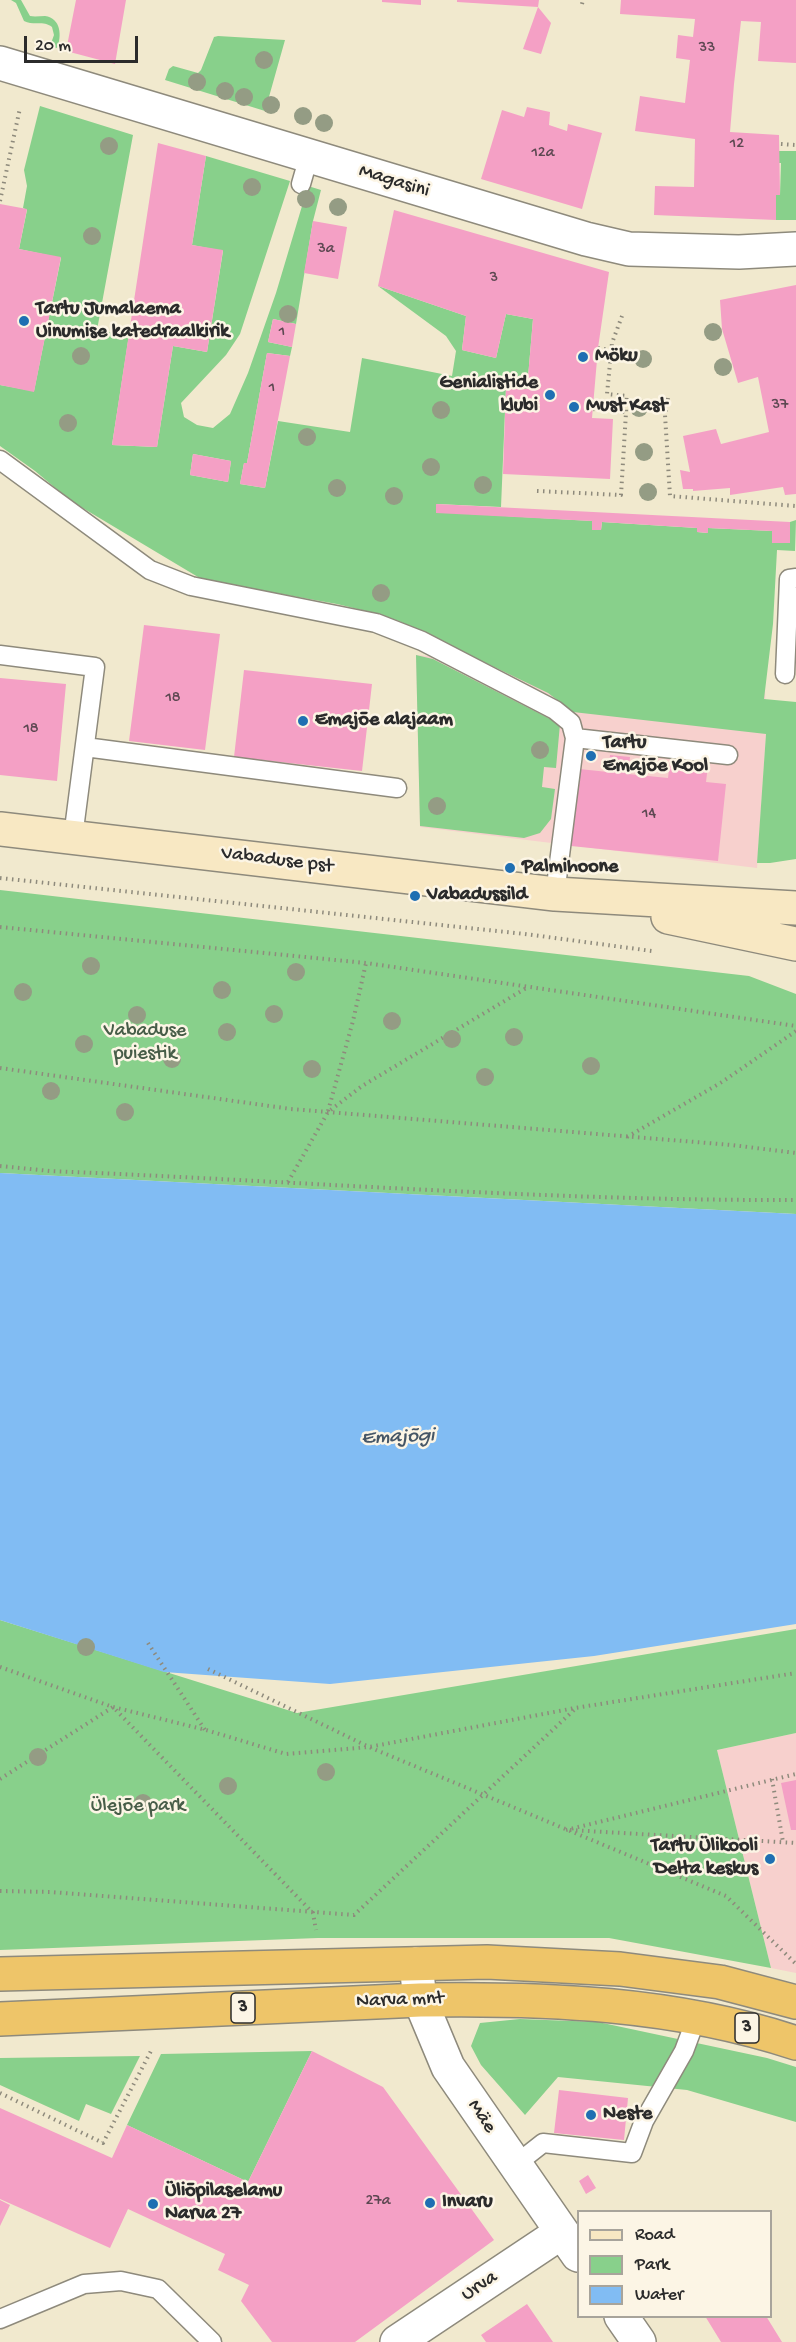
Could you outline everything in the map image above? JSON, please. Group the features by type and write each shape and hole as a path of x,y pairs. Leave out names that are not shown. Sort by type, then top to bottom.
{"highway":[{"name":"Narva mnt","path":"0,1974 487,1962 620,1969 720,1982 796,2002"},
{"name":"Narva mnt","path":"0,2019 485,1999 549,2002 697,2016 796,2043"}],"main road":[{"name":"Vabaduse pst","path":"0,829 555,894 796,908"},
{"name":"Vabaduse pst","path":"555,894 796,944"}],"street":[{"name":"Magasini","path":"14,68 305,170 629,249 739,252 796,249"},
{"name":"Mäe","path":"416,1964 420,2000 448,2067 571,2244"},
{"name":"Urva","path":"397,2342 571,2244"},
{"path":"622,2318 639,2342"}],"lane":[{"path":"0,460 150,570 191,586 351,617 398,631 555,710 571,723 575,738 555,894"},
{"path":"785,674 789,579 796,578"},
{"path":"0,655 95,668 73,837"},
{"path":"575,738 728,754"},
{"path":"85,747 397,788"},
{"path":"515,2165 543,2144 632,2153 645,2121 684,2051 697,2016"},
{"path":"0,2319 84,2284 121,2281 158,2289 212,2342"}],"path":[{"path":"0,201 14,68"},
{"path":"780,144 796,145"},
{"path":"537,491 621,495 627,396 607,394 611,350 622,316"},
{"path":"598,348 611,350"},
{"path":"668,398 665,415 670,496 796,506"},
{"path":"593,409 626,412"},
{"path":"0,878 525,934 652,951"},
{"path":"0,927 366,963 796,1029"},
{"path":"288,1182 328,1112 366,963"},
{"path":"328,1112 362,1086 528,987"},
{"path":"626,1137 722,1082 796,1029"},
{"path":"0,1068 291,1109 732,1145 796,1154"},
{"path":"0,1166 50,1171 696,1201 796,1200"},
{"path":"148,1643 206,1730"},
{"path":"0,1667 113,1707 206,1730 286,1754 369,1747 575,1708 796,1673"},
{"path":"208,1670 369,1747 726,1896 796,1964"},
{"path":"0,1779 113,1707"},
{"path":"113,1707 313,1913 318,1938"},
{"path":"0,1891 50,1892 354,1915 575,1708"},
{"path":"566,1830 796,1774"},
{"path":"772,1779 783,1842"},
{"path":"566,1830 796,1843"},
{"path":"0,2093 103,2143 155,2043"}],"shaded area":[{"name":"Tartu Emajõe Kool","path":"416,655 765,686 766,734 757,868 420,827"},
{"name":"Tartu Ülikooli Delta keskus","path":"796,1733 796,1973 771,1968 717,1750"}],"green space":[{"path":"11,0 21,0 30,16 45,16 54,20 60,33 57,48 50,46 54,35 52,27 24,21 16,3"},
{"path":"214,37 285,40 265,111 165,80 169,69 173,66 198,73"},
{"path":"40,106 133,135 97,330 129,335 112,445 157,447 173,346 207,352 223,251 192,245 206,156 290,181 240,334 226,355 181,403 184,417 197,425 213,428 230,414 248,373 276,293 308,186 321,190 313,221 296,324 273,319 268,342 292,347 290,356 267,353 247,463 244,463 240,484 265,488 278,421 350,432 362,358 452,376 456,351 446,336 378,286 466,316 462,350 496,358 506,314 533,319 527,389 506,387 501,507 437,504 436,512 592,521 592,530 601,530 602,522 697,528 697,532 707,533 708,528 772,531 772,543 790,543 790,522 796,520 795,551 777,550 773,624 764,699 796,702 796,859 757,863 766,734 573,712 548,693 399,621 337,604 203,580 71,501 0,446 0,385 34,391 61,258 19,249 27,210 23,208 27,186 24,170","holes":["193,454 231,461 228,482 190,475"]},
{"path":"779,151 796,151 796,220 776,220 776,195 780,195"},
{"path":"416,655 433,659 560,724 556,768 544,767 542,787 555,789 551,819 540,833 524,838 420,826"},
{"name":"Vabaduse puiestik","path":"0,890 749,976 796,994 796,1214 0,1173"},
{"name":"Ülejõe park","path":"0,1620 297,1713 796,1629 796,1733 717,1750 771,1968 609,1938 318,1938 0,1950"},
{"path":"520,2019 598,2022 767,2058 796,2067 796,2122 687,2090 558,2077 525,2115 481,2065 471,2046 480,2023"},
{"path":"312,2051 248,2182 127,2125 161,2054"},
{"path":"140,2056 111,2114 86,2104 79,2121 0,2085 0,2058"}],"water":[{"name":"Emajõgi","path":"0,1173 796,1214 796,1624 594,1656 330,1684 164,1672 0,1620"}],"building":[{"path":"76,0 126,0 115,64 66,51"},
{"path":"382,0 421,0 421,5 382,2"},
{"path":"457,0 539,0 538,7 457,2"},
{"path":"621,0 796,0 796,63 758,61 761,22 741,21 734,84 730,132 779,135 780,195 776,195 776,220 654,215 655,186 694,187 695,139 635,131 640,96 685,103 690,60 676,58 678,35 693,37 695,19 620,14"},
{"path":"538,7 551,23 541,54 523,49"},
{"path":"527,107 550,112 549,125 567,131 568,124 602,133 582,209 481,179 502,110 524,117"},
{"path":"158,143 206,156 192,245 223,250 207,352 173,346 157,447 112,445"},
{"name":"Tartu Jumalaema Uinumise katedraalkirik","path":"0,204 27,209 19,249 61,257 34,392 0,385"},
{"path":"394,210 609,272 598,348 592,418 613,419 610,479 503,474 506,387 527,389 533,319 506,314 496,358 462,350 466,316 378,286"},
{"path":"313,221 347,227 338,279 304,273"},
{"path":"796,285 796,494 785,495 783,487 730,495 730,488 693,491 693,489 683,489 680,470 690,472 683,436 716,429 721,444 769,432 758,377 738,383 722,329 720,300"},
{"path":"273,319 296,324 292,347 268,342"},
{"path":"267,353 290,356 265,488 240,484 244,463 247,463"},
{"path":"193,454 231,461 228,482 190,475"},
{"path":"436,504 790,522 790,543 772,543 772,531 708,528 708,533 697,532 697,528 602,522 601,530 592,530 592,521 436,513"},
{"path":"144,625 220,634 205,750 129,741"},
{"name":"Emajõe alajaam","path":"244,670 372,684 362,771 234,757"},
{"path":"0,678 66,684 57,781 0,775"},
{"path":"610,755 630,757 628,774 668,778 670,761 708,765 706,782 726,784 718,861 571,846 579,769 608,772"},
{"path":"796,1780 796,1830 791,1830 781,1783"},
{"path":"312,2051 383,2087 494,2240 355,2342 272,2342 241,2301 249,2285 218,2270 225,2254 128,2209 110,2248 0,2199 0,2108 112,2158 127,2125 248,2182"},
{"name":"Neste","path":"559,2090 628,2098 624,2140 554,2133"},
{"path":"588,2175 596,2188 586,2194 579,2181"},
{"path":"0,2200 10,2205 0,2226"},
{"path":"527,2304 553,2342 486,2342 481,2335"},
{"path":"706,2318 767,2318 782,2342 721,2342"}],"place":[{"name":"Tartu Jumalaema Uinumise katedraalkirik","path":"24,321"},
{"name":"Möku","path":"583,357"},
{"name":"Genialistide klubi","path":"550,395"},
{"name":"Must Kast","path":"574,407"},
{"name":"Emajõe alajaam","path":"303,721"},
{"name":"Tartu Emajõe Kool","path":"591,756"},
{"name":"Palmihoone","path":"510,868"},
{"name":"Vabadussild","path":"415,896"},
{"name":"Tartu Ülikooli Delta keskus","path":"770,1859"},
{"name":"Neste","path":"591,2115"},
{"name":"Invaru","path":"430,2203"},
{"name":"Üliõpilaselamu Narva 27","path":"153,2204"}]}
